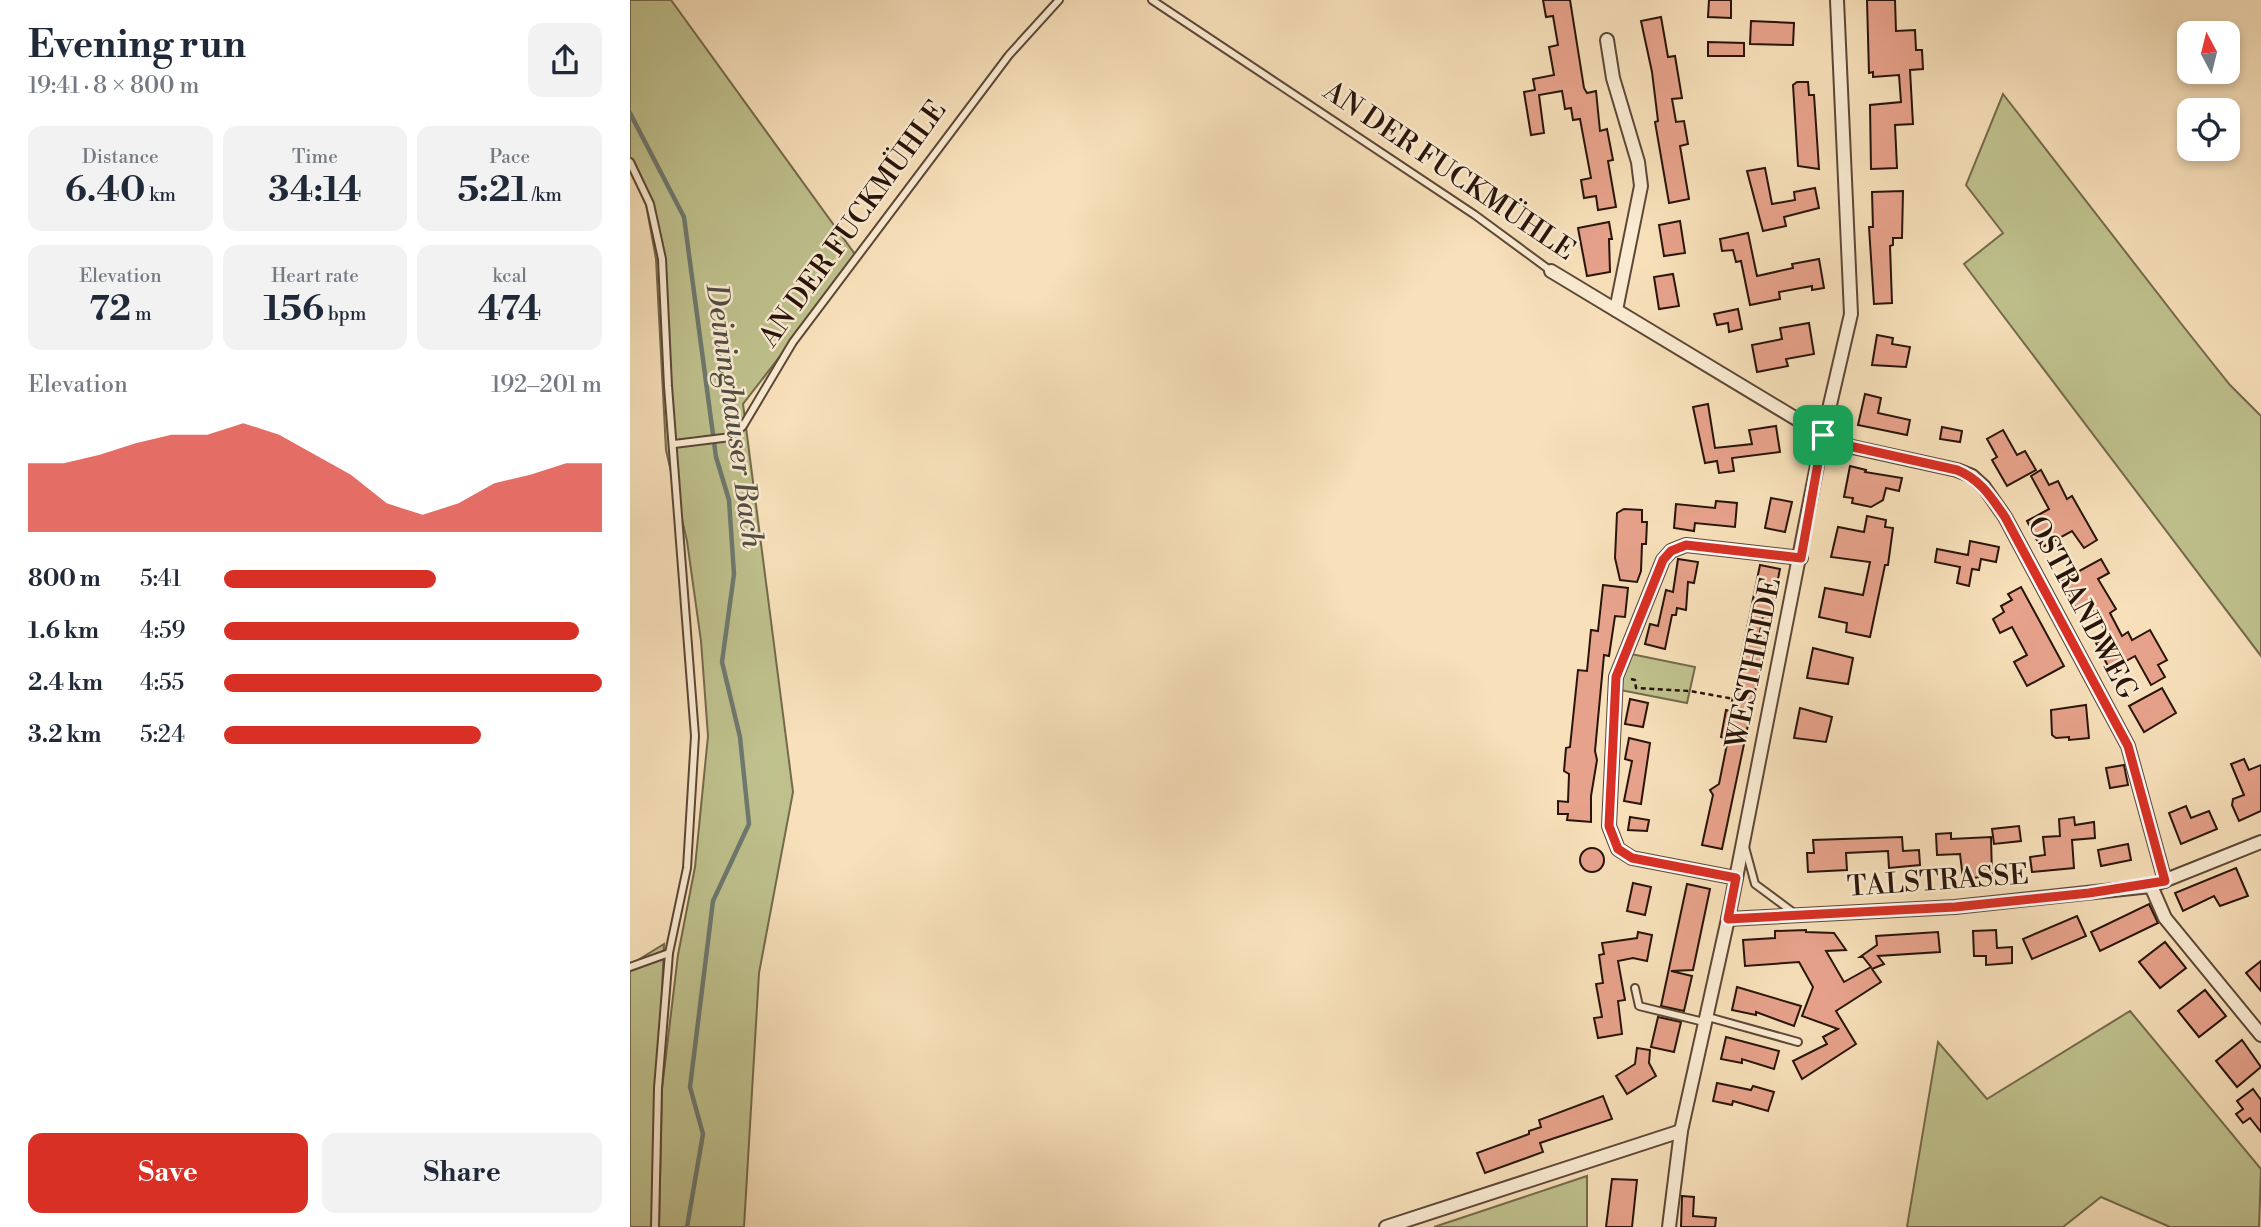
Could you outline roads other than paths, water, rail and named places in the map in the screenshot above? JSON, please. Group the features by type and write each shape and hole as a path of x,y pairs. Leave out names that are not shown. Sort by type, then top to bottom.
{"street":[{"name":"WESTHEIDE","path":"1669,1227 1681,1131 1707,1020 1801,558 1823,435 1851,314 1837,0"},
{"path":"1607,40 1614,78 1638,162 1641,186 1616,310"},
{"name":"AN DER FUCKMÜHLE","path":"1551,271 1823,435"},
{"name":"OSTRANDWEG","path":"1823,435 1849,446 1957,470 1972,476 1984,487 2005,517 2128,746 2165,881"},
{"path":"1736,878 1632,858 1614,843 1609,826 1616,677 1653,580 1671,551 1686,545 1801,558"},
{"name":"TALSTRASSE","path":"1728,919 1955,907 2151,886 2261,842"},
{"path":"2151,886 2165,918 2261,1035"},
{"path":"1386,1227 1681,1131"}],"lane":[{"name":"AN DER FUCKMÜHLE","path":"674,444 731,437 743,426 801,331 1009,55 1059,0"},
{"name":"AN DER FUCKMÜHLE","path":"1152,0 1475,215 1551,271"},
{"path":"630,162 650,204 662,259 695,736 687,868 669,953 658,1088 655,1227"},
{"path":"1743,841 1755,884 1796,914"},
{"path":"630,967 669,953"},
{"path":"1635,988 1639,1006 1798,1041"}],"waterway":[{"name":"Deininghauser Bach","path":"630,113 684,217 716,457 729,500 734,574 722,662 740,737 749,824 713,901 690,1087 703,1134 687,1227"}]}
